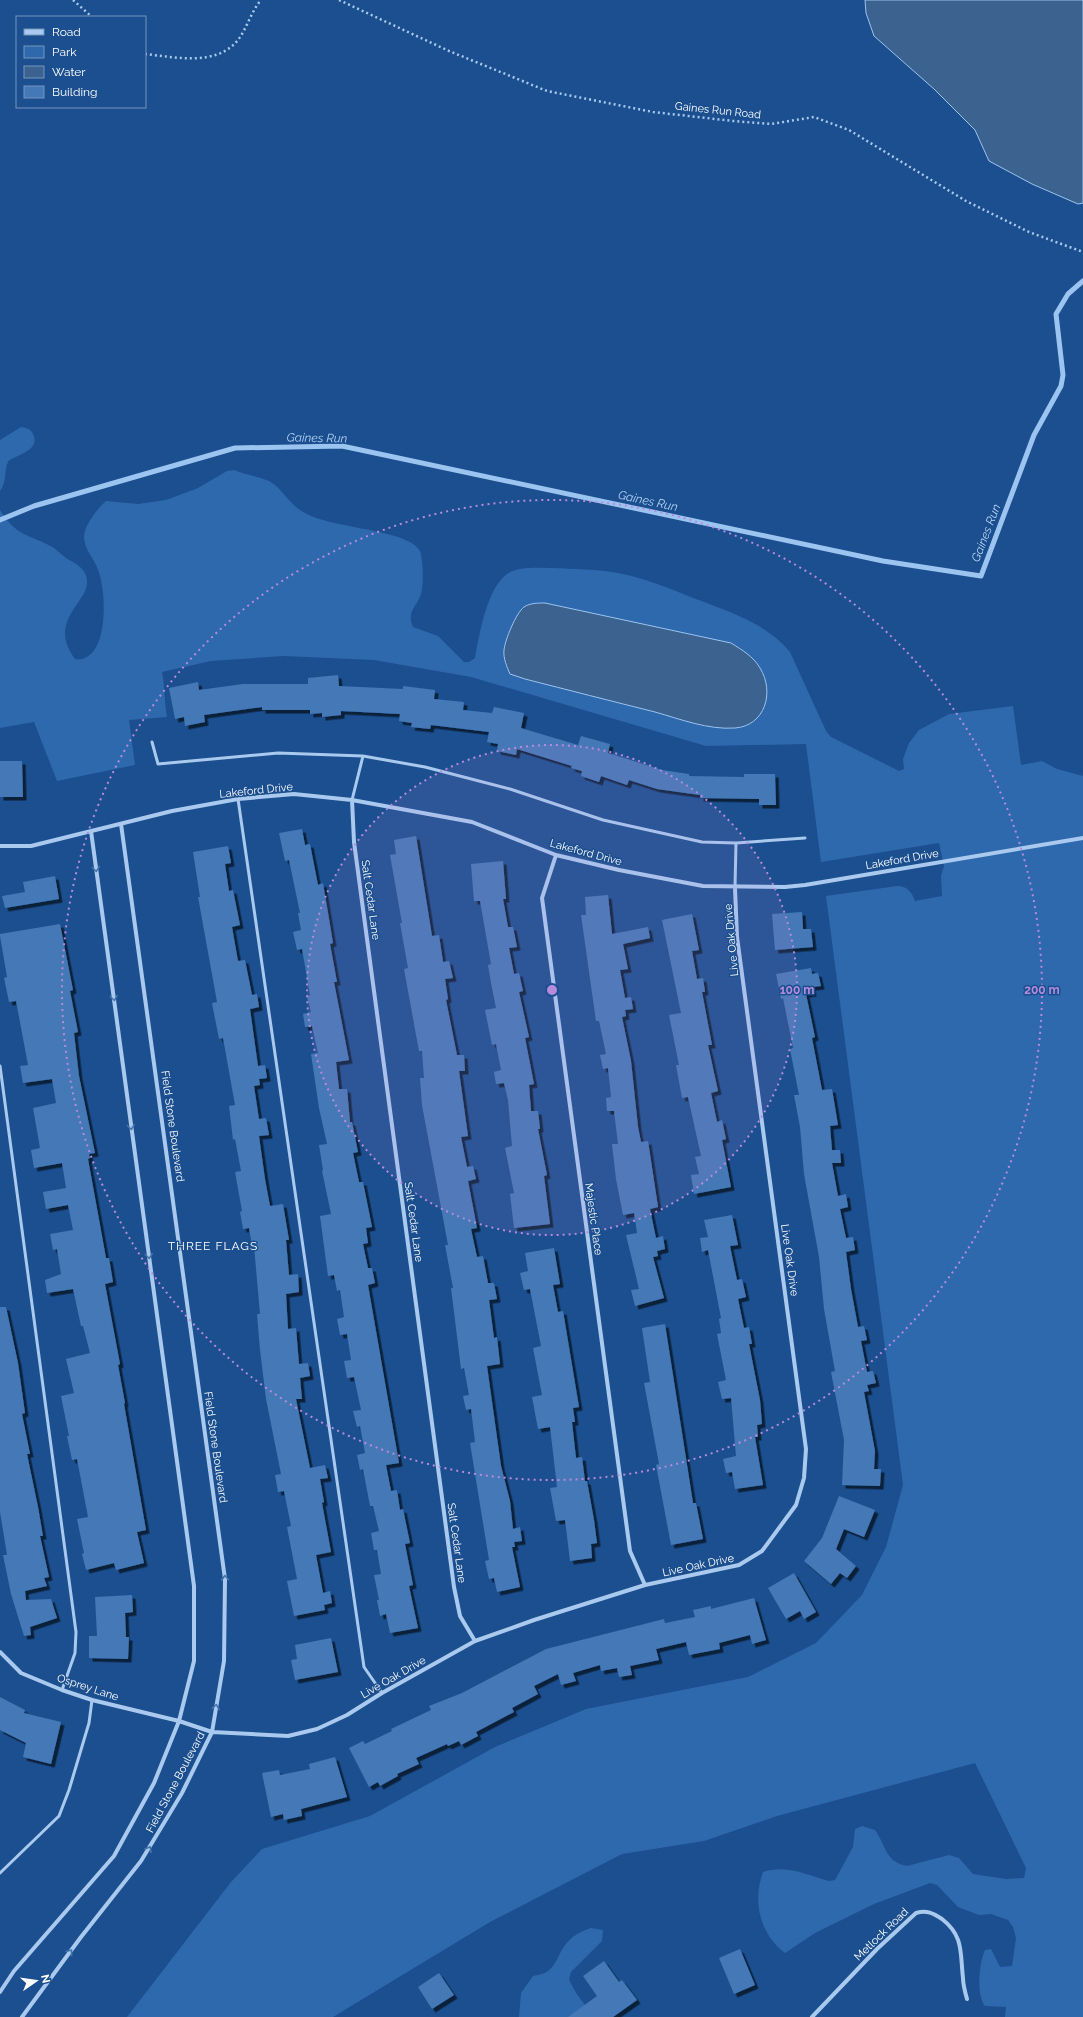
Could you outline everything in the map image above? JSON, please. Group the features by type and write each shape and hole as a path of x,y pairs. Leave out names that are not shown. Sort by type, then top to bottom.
{"street":[{"name":"Lakeford Drive","path":"0,846 31,846 172,812 238,799 294,794 352,800 472,822 556,855 619,870 703,886 735,888 785,888 1083,838"},
{"name":"Salt Cedar Lane","path":"352,800 355,850 454,1587 460,1616 475,1641"},
{"name":"Field Stone Boulevard","path":"22,2017 81,1936 141,1861 182,1793 212,1732 224,1660 225,1579 121,824"},
{"name":"Field Stone Boulevard","path":"0,1992 14,1971 114,1856 154,1783 179,1721 194,1661 194,1586 91,831"},
{"name":"Majestic Place","path":"556,855 542,898 630,1551 645,1585"},
{"name":"Live Oak Drive","path":"179,1721 212,1732 288,1736 310,1731 347,1715 382,1693 475,1641 534,1620 645,1585 739,1566 762,1551 796,1505 804,1478 806,1449 738,937 735,888"},
{"name":"Osprey Lane","path":"0,1652 22,1673 62,1690 92,1700 179,1721"},
{"name":"Metlock Road","path":"812,2017 877,1949 916,1913 925,1911 933,1913 949,1925 957,1935 961,1947 962,1978 967,1999"}],"lane":[{"path":"152,742 158,764 278,753 363,756 425,767 510,789 603,820 702,842 736,843 805,838"},
{"path":"352,800 363,756"},
{"path":"238,799 364,1667 382,1693"},
{"path":"735,888 736,843"},
{"path":"0,1066 76,1632 75,1653 62,1690"},
{"path":"0,1873 59,1816 74,1775 88,1723 92,1700"}],"path":[{"path":"73,0 91,16"},
{"path":"146,54 182,58 205,57 215,55 228,49 238,40 254,9 261,0"},
{"name":"Gaines Run Road","path":"339,0 449,51 547,91 653,112 733,121 771,124 814,117 849,130 966,201 1029,232 1083,252"}],"green space":[{"path":"21,427 32,432 35,439 34,444 26,452 8,462 4,484 0,491 0,440"},
{"path":"234,470 269,481 278,487 296,507 311,516 330,522 388,534 415,545 420,551 421,555 423,579 421,594 411,613 411,622 413,627 438,636 464,662 469,662 475,658 489,601 500,581 512,571 535,568 552,568 585,569 618,573 656,584 733,613 770,633 790,652 826,731 831,737 899,771 904,769 903,759 909,743 919,730 949,714 1013,706 1021,765 1042,761 1057,769 1083,776 1083,2017 1005,2017 1006,2007 985,2006 980,1994 979,1979 981,1963 985,1950 991,1949 1000,1967 1012,1966 1016,1938 1013,1927 1008,1920 991,1914 979,1915 958,1907 937,1885 930,1883 874,1904 815,1933 785,1953 769,1937 764,1927 760,1917 758,1895 763,1872 780,1869 805,1873 829,1881 835,1880 853,1847 855,1829 862,1826 875,1830 890,1857 900,1864 907,1866 949,1855 959,1858 973,1874 1006,1879 1024,1878 1026,1868 975,1763 777,1816 704,1841 622,1854 490,1922 333,2017 127,2017 231,1882 262,1849 370,1816 495,1747 586,1709 748,1677 816,1643 862,1595 886,1547 903,1485 826,896 897,886 904,887 909,890 915,901 942,896 941,876 944,866 939,843 821,862 806,744 706,746 471,677 374,660 283,656 211,661 162,672 167,717 129,720 135,765 57,781 34,722 0,728 0,510 6,519 18,530 54,548 83,570 87,580 86,590 68,619 65,630 67,644 75,659 84,659 91,654 99,641 103,620 104,608 102,584 96,565 85,545 84,540 86,527 97,511 106,501 138,504 166,500 198,488 227,471"},
{"path":"591,1928 603,1930 602,1941 571,1972 569,1979 584,2004 596,2017 519,2017 521,1993 533,1976 546,1972 550,1969 554,1965 565,1945 571,1939 577,1934"}],"water":[{"path":"865,0 1083,0 1083,203 1078,204 1032,184 989,161 975,130 934,89 874,36 866,13"},
{"path":"545,603 731,643 751,657 760,668 767,687 767,697 764,706 754,721 745,726 725,728 704,726 510,674 505,659 504,650 514,621 524,607 531,604"}],"building":[{"path":"338,675 339,686 403,689 403,686 435,690 434,699 464,702 463,710 492,713 494,707 524,713 521,728 578,745 581,736 610,744 608,753 662,770 689,774 689,776 744,777 744,774 775,774 776,805 759,805 759,799 700,798 700,795 657,789 629,780 627,785 601,776 599,782 581,776 582,771 571,768 572,766 517,749 516,755 497,751 498,744 487,742 489,732 431,725 430,729 411,727 412,723 399,721 400,714 341,711 341,715 322,717 322,713 310,714 310,710 262,710 262,707 204,715 205,722 185,726 184,717 175,719 169,688 198,682 199,690 243,684 308,684 308,678"},
{"path":"0,761 22,761 23,797 0,797"},
{"path":"302,829 305,845 310,844 318,885 323,883 333,943 330,944 337,982 334,982 349,1060 336,1062 339,1089 347,1089 350,1122 352,1122 358,1152 353,1153 359,1182 363,1182 372,1227 366,1228 368,1243 363,1244 368,1268 372,1268 375,1283 368,1285 399,1463 386,1465 391,1491 397,1490 400,1510 403,1509 410,1543 405,1544 413,1585 409,1586 418,1628 390,1633 386,1614 380,1616 377,1600 379,1600 374,1575 381,1574 377,1550 374,1550 371,1533 379,1531 373,1506 370,1506 363,1469 360,1470 357,1455 365,1453 360,1426 357,1427 353,1411 361,1410 354,1377 347,1378 344,1361 351,1360 347,1334 340,1335 337,1319 344,1317 340,1290 337,1291 334,1275 328,1276 320,1216 331,1214 322,1171 319,1145 327,1144 319,1108 311,1054 318,1053 312,1026 305,1027 303,1014 311,1012 307,996 310,995 302,949 297,950 293,932 301,930 298,913 300,913 289,860 285,861 279,833"},
{"path":"416,836 432,936 439,935 443,962 449,961 453,978 445,979 448,999 446,1000 457,1055 464,1055 465,1071 459,1071 468,1136 461,1137 467,1167 473,1166 476,1179 468,1181 477,1228 471,1229 477,1257 483,1256 488,1283 494,1283 497,1299 489,1300 494,1338 497,1337 500,1364 487,1366 501,1466 510,1501 513,1529 520,1527 522,1541 514,1542 515,1547 512,1547 520,1587 497,1592 494,1578 489,1579 485,1561 489,1560 470,1443 475,1442 471,1409 466,1410 463,1396 469,1395 464,1368 461,1369 451,1288 453,1288 445,1245 448,1245 422,1105 420,1078 424,1078 422,1051 419,1051 404,969 408,968 390,855 396,854 394,840"},
{"path":"228,846 231,863 225,864 229,891 233,890 240,925 232,927 238,961 245,960 252,995 257,994 259,1007 250,1009 258,1066 265,1065 267,1078 259,1079 260,1085 254,1086 259,1119 266,1118 269,1135 259,1136 265,1179 270,1206 283,1204 289,1240 286,1240 289,1275 298,1274 299,1292 286,1294 288,1329 296,1328 299,1364 308,1363 310,1376 300,1378 302,1399 296,1399 310,1468 325,1465 328,1478 320,1479 324,1502 322,1503 331,1552 316,1555 323,1593 330,1591 332,1603 324,1605 325,1610 294,1616 287,1581 297,1579 287,1527 291,1526 284,1491 278,1492 275,1475 281,1474 266,1399 260,1350 257,1314 260,1314 254,1246 252,1246 249,1228 243,1229 240,1212 242,1211 235,1172 241,1171 235,1139 233,1140 229,1106 235,1105 223,1038 219,1039 212,1003 217,1002 198,897 200,897 193,852"},
{"path":"503,861 506,899 503,899 508,927 513,927 517,947 509,948 514,974 519,973 523,991 519,992 529,1037 525,1038 534,1084 529,1085 531,1111 538,1111 540,1129 538,1129 547,1175 544,1176 550,1224 514,1228 510,1194 514,1193 505,1148 512,1146 508,1100 504,1083 496,1084 494,1072 501,1070 496,1044 492,1045 485,1010 496,1008 488,965 491,964 480,901 474,901 471,864"},
{"path":"55,876 59,899 5,908 2,896 25,892 23,882"},
{"path":"608,895 612,934 648,927 650,938 623,944 628,969 620,970 625,998 631,997 633,1009 625,1010 626,1016 622,1017 631,1061 638,1127 641,1142 648,1141 658,1207 650,1209 656,1238 663,1236 665,1249 657,1251 658,1256 653,1257 664,1298 635,1306 631,1290 639,1289 626,1235 637,1233 634,1213 623,1215 616,1179 612,1144 618,1144 614,1111 607,1111 606,1098 611,1097 608,1068 603,1069 600,1055 606,1054 599,1021 596,1021 581,915 586,915 585,897"},
{"path":"802,912 803,929 811,929 813,947 775,950 772,914"},
{"path":"692,914 699,950 692,951 697,979 703,978 705,992 702,992 712,1045 708,1045 718,1091 711,1093 717,1122 722,1120 726,1139 722,1140 731,1187 694,1194 691,1175 699,1174 695,1157 701,1156 688,1097 682,1098 676,1065 679,1065 669,1015 681,1013 662,920"},
{"path":"60,924 73,990 70,991 78,1032 74,1033 79,1076 95,1153 89,1154 90,1158 88,1159 106,1258 109,1258 113,1282 105,1284 120,1364 118,1365 124,1404 146,1530 137,1532 144,1563 116,1570 114,1563 86,1570 82,1554 84,1553 77,1519 88,1517 77,1459 72,1460 61,1396 74,1393 66,1359 90,1353 83,1326 81,1326 73,1289 47,1293 45,1280 61,1274 57,1249 53,1250 50,1234 73,1230 68,1205 46,1209 43,1192 66,1188 62,1163 34,1168 31,1150 40,1148 33,1108 56,1103 52,1079 23,1083 20,1066 28,1065 16,1001 9,1002 4,978 7,977 0,936 0,934"},
{"path":"811,968 812,974 818,973 821,986 812,987 813,993 806,994 815,1037 812,1038 822,1090 832,1089 838,1125 830,1126 832,1150 840,1150 841,1163 832,1163 838,1196 846,1194 848,1207 840,1209 846,1238 853,1237 855,1250 846,1252 851,1289 858,1327 864,1326 867,1340 861,1341 867,1372 873,1371 876,1383 867,1385 869,1391 864,1392 875,1451 874,1469 881,1469 880,1486 842,1485 844,1440 831,1372 835,1371 824,1309 819,1257 804,1174 800,1127 794,1095 799,1095 790,1049 793,1048 783,998 781,999 776,974"},
{"path":"732,1215 738,1245 730,1246 737,1280 742,1279 746,1297 738,1299 744,1328 749,1327 752,1344 749,1344 760,1400 762,1424 757,1425 758,1437 755,1437 763,1485 735,1489 732,1472 726,1473 723,1459 736,1456 731,1398 722,1399 718,1382 726,1380 717,1334 721,1333 719,1319 721,1318 708,1250 702,1252 700,1238 708,1237 704,1220"},
{"path":"554,1248 560,1284 553,1285 558,1312 563,1311 579,1407 573,1408 575,1422 572,1422 576,1458 582,1457 597,1543 591,1544 592,1558 570,1561 565,1520 556,1521 550,1488 557,1487 550,1427 538,1429 532,1397 542,1395 533,1348 541,1346 530,1289 524,1290 520,1273 528,1271 525,1253"},
{"path":"0,1307 6,1307 18,1363 25,1413 22,1414 30,1454 27,1454 43,1536 40,1536 49,1577 44,1578 47,1586 25,1591 26,1600 51,1599 57,1618 30,1627 31,1635 24,1636 11,1594 3,1555 7,1555 0,1512"},
{"path":"665,1324 693,1503 696,1503 703,1539 671,1545 656,1465 659,1464 644,1383 650,1382 642,1328"},
{"path":"839,1496 875,1510 864,1537 844,1529 836,1549 856,1566 847,1578 840,1573 831,1584 804,1561 822,1538"},
{"path":"794,1573 816,1612 804,1619 800,1611 786,1619 768,1588"},
{"path":"132,1595 133,1612 125,1613 126,1637 129,1637 128,1659 89,1658 89,1636 97,1636 95,1597"},
{"path":"754,1598 766,1640 752,1644 750,1635 719,1643 720,1649 689,1655 686,1642 656,1649 659,1660 630,1666 632,1675 619,1677 617,1668 601,1671 600,1665 573,1673 576,1681 561,1685 558,1674 534,1686 538,1694 512,1708 514,1712 476,1732 478,1736 461,1745 459,1741 448,1746 447,1744 416,1758 419,1764 397,1774 398,1776 380,1786 378,1782 369,1787 349,1748 363,1741 365,1744 392,1731 391,1729 431,1710 429,1706 462,1693 546,1649 664,1619 665,1623 695,1617 693,1610 711,1606 711,1609"},
{"path":"331,1638 338,1672 295,1680 291,1660 297,1659 295,1645"},
{"path":"0,1697 25,1710 24,1713 61,1722 51,1764 23,1757 26,1743 0,1730"},
{"path":"335,1757 347,1797 301,1809 302,1816 284,1820 283,1814 271,1817 262,1773 279,1770 280,1775 310,1769 309,1764"},
{"path":"740,1949 755,1985 734,1994 719,1958"},
{"path":"604,1961 619,1982 622,1980 637,2000 613,2017 568,2017 597,1996 583,1976"},
{"path":"439,1973 454,1995 432,2009 418,1987"}],"waterway":[{"name":"Gaines Run","path":"0,520 34,506 235,448 342,446 883,561 981,576 1034,435 1061,386 1063,375 1056,314 1068,294 1083,281"}],"district":[{"name":"THREE FLAGS","path":"213,1246"}]}
